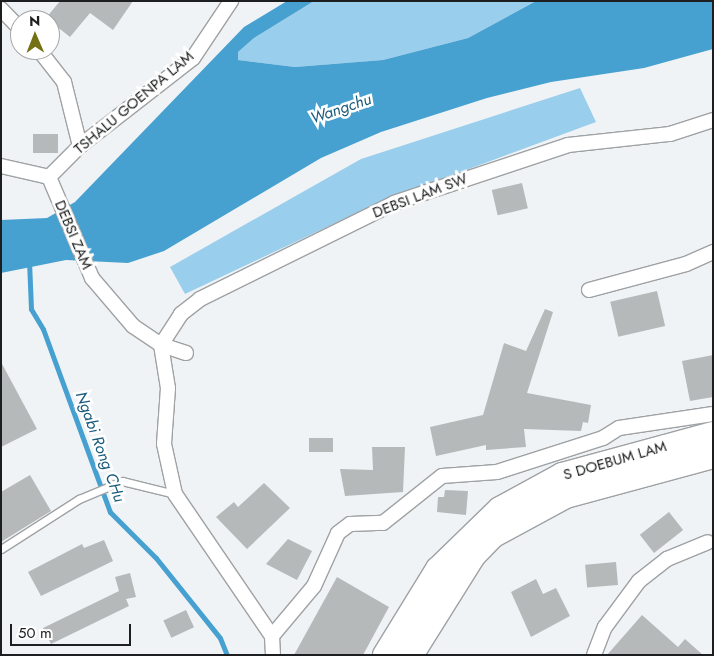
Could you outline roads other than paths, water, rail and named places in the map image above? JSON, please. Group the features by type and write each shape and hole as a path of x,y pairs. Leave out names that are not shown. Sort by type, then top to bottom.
{"highway":[{"name":"S DOEBUM LAM","path":"427,608 438,569 480,524 564,485 713,434"},
{"name":"S DOEBUM LAM","path":"564,485 713,456"},
{"path":"385,655 427,608"},
{"path":"411,655 427,608"}],"street":[{"name":"TSHALU GOENPA LAM","path":"49,177 80,146 193,58 230,1"},
{"path":"1,9 10,18"},
{"path":"47,60 64,82 80,146"},
{"name":"DEBSI LAM SW","path":"161,345 181,314 200,299 394,203 568,145 670,134 713,120"},
{"path":"1,166 49,177"},
{"name":"DEBSI ZAM","path":"49,177 92,278 133,326 161,345 186,353"},
{"path":"589,290 686,264 713,252"},
{"path":"161,345 168,388 164,444 174,494 272,636 273,655"},
{"path":"272,636 314,586 338,533 350,524 383,523 396,516 416,493 442,476 497,472 603,438 619,428 713,414"},
{"path":"594,655 605,626 639,581 667,559 708,542"}],"lane":[{"path":"1,549 84,497 122,481 174,494"}],"water":[{"name":"Wangchu","path":"287,1 314,1 254,38 238,52 238,60 295,67 383,60 468,38 536,1 713,1 713,49 644,68 551,82 487,98 381,132 321,158 164,251 128,263 66,260 1,273 1,220 47,218 75,202 244,27"}],"waterway":[{"name":"Ngabi Rong CHu","path":"29,261 31,309 43,329 110,512 156,558 220,638 227,655"}]}
